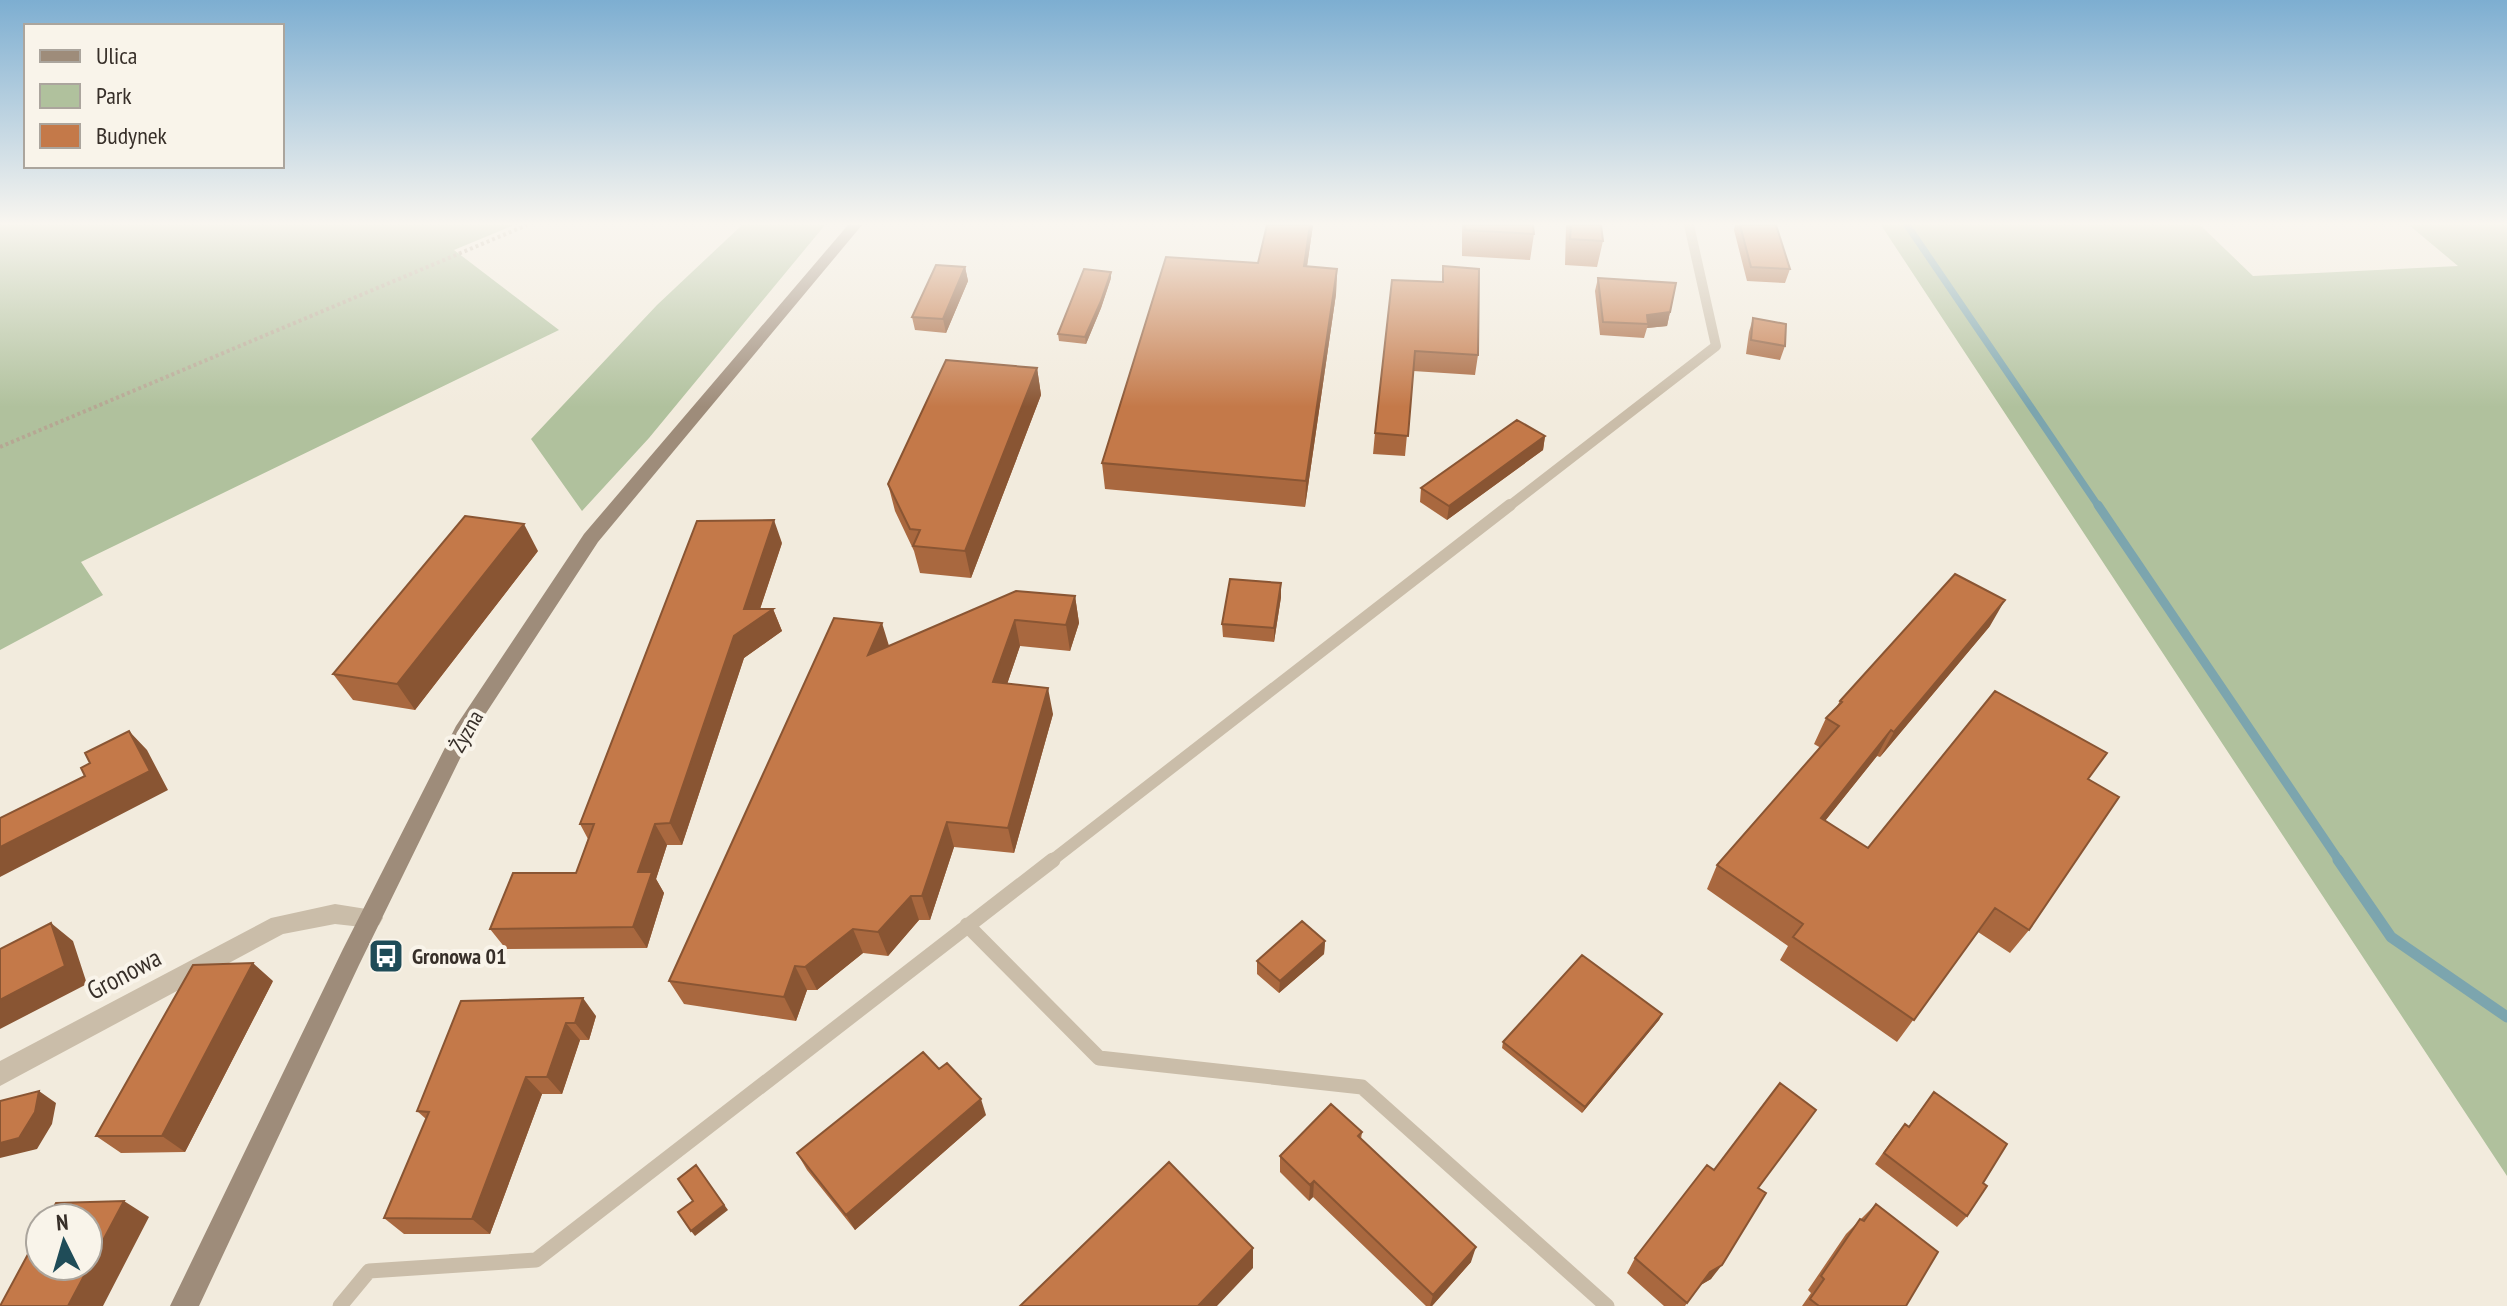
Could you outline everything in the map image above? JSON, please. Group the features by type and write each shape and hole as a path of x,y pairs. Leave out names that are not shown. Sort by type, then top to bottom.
{"street":[{"name":"Żyzna","path":"184,1306 463,732 591,538 804,286"},
{"name":"Gronowa","path":"0,1074 279,925 335,914 371,918"}],"lane":[{"path":"340,1306 369,1271 536,1260 1716,346 1703,286"},
{"path":"967,925 1099,1058 1362,1087 1607,1306"}],"path":[{"path":"0,447 382,286"}],"green space":[{"path":"0,286 501,286 559,330 81,562 103,595 0,650"},
{"path":"677,286 775,286 649,438 582,511 531,439"},
{"path":"1921,286 2507,286 2507,1176"}],"building":[{"path":"926,286 957,286 943,319 912,317"},
{"path":"1077,286 1106,286 1085,337 1058,334"},
{"path":"1157,286 1335,286 1306,481 1102,463"},
{"path":"1391,286 1479,286 1478,355 1415,351 1408,436 1375,433"},
{"path":"1599,286 1675,286 1670,312 1647,315 1648,324 1603,322"},
{"path":"1753,318 1786,324 1785,346 1751,340"},
{"path":"946,360 1037,368 965,551 913,546 920,530 910,529 888,484"},
{"path":"1517,420 1545,436 1449,506 1421,488"},
{"path":"465,516 524,524 397,684 333,674"},
{"path":"774,520 744,609 773,609 734,636 670,823 655,824 638,872 652,872 633,927 490,929 513,873 576,873 594,824 580,824 697,521"},
{"path":"1955,574 2005,600 1894,732 1891,730 1821,818 1868,848 1995,691 2107,753 2088,779 2119,797 2029,930 1995,908 1914,1020 1793,937 1803,924 1717,865 1839,726 1826,718"},
{"path":"1230,579 1281,583 1274,628 1222,624"},
{"path":"1016,591 1075,596 1066,625 1015,620 993,682 1048,688 1008,828 947,822 922,896 911,896 878,932 853,929 805,967 795,966 784,997 669,981 834,618 882,623 868,655"},
{"path":"129,731 150,771 0,847 0,818 85,776 81,768 90,763 85,753"},
{"path":"1302,921 1325,941 1280,981 1257,961"},
{"path":"51,923 65,966 0,1000 0,949"},
{"path":"1582,955 1662,1014 1585,1107 1503,1042"},
{"path":"253,963 162,1136 96,1136 193,965"},
{"path":"583,998 575,1023 566,1023 547,1077 526,1077 472,1219 384,1218 429,1112 417,1111 461,1001"},
{"path":"923,1052 939,1069 947,1063 981,1099 846,1215 797,1153"},
{"path":"1780,1083 1816,1110 1758,1188 1766,1193 1722,1265 1710,1272 1687,1303 1635,1258 1707,1165 1714,1170"},
{"path":"39,1091 35,1112 19,1138 0,1143 0,1101"},
{"path":"1934,1092 2007,1144 1983,1183 1987,1186 1967,1216 1884,1153 1905,1124 1909,1127"},
{"path":"1331,1104 1362,1132 1358,1136 1476,1247 1433,1295 1314,1181 1310,1185 1280,1156"},
{"path":"1169,1162 1253,1248 1198,1306 1020,1306"},
{"path":"696,1165 724,1205 691,1231 678,1212 693,1201 678,1179"},
{"path":"124,1201 104,1238 104,1202 90,1202"},
{"path":"1876,1204 1938,1252 1906,1306 1819,1306 1810,1299 1824,1279 1821,1276 1860,1219 1864,1221"},
{"path":"24,1262 24,1282 81,1282 68,1306 0,1306"}],"waterway":[{"path":"1948,286 2099,507"},
{"path":"2098,505 2340,862"},
{"path":"2338,860 2391,937 2507,1017"}],"place":[{"name":"Gronowa 01","path":"386,956"}]}
